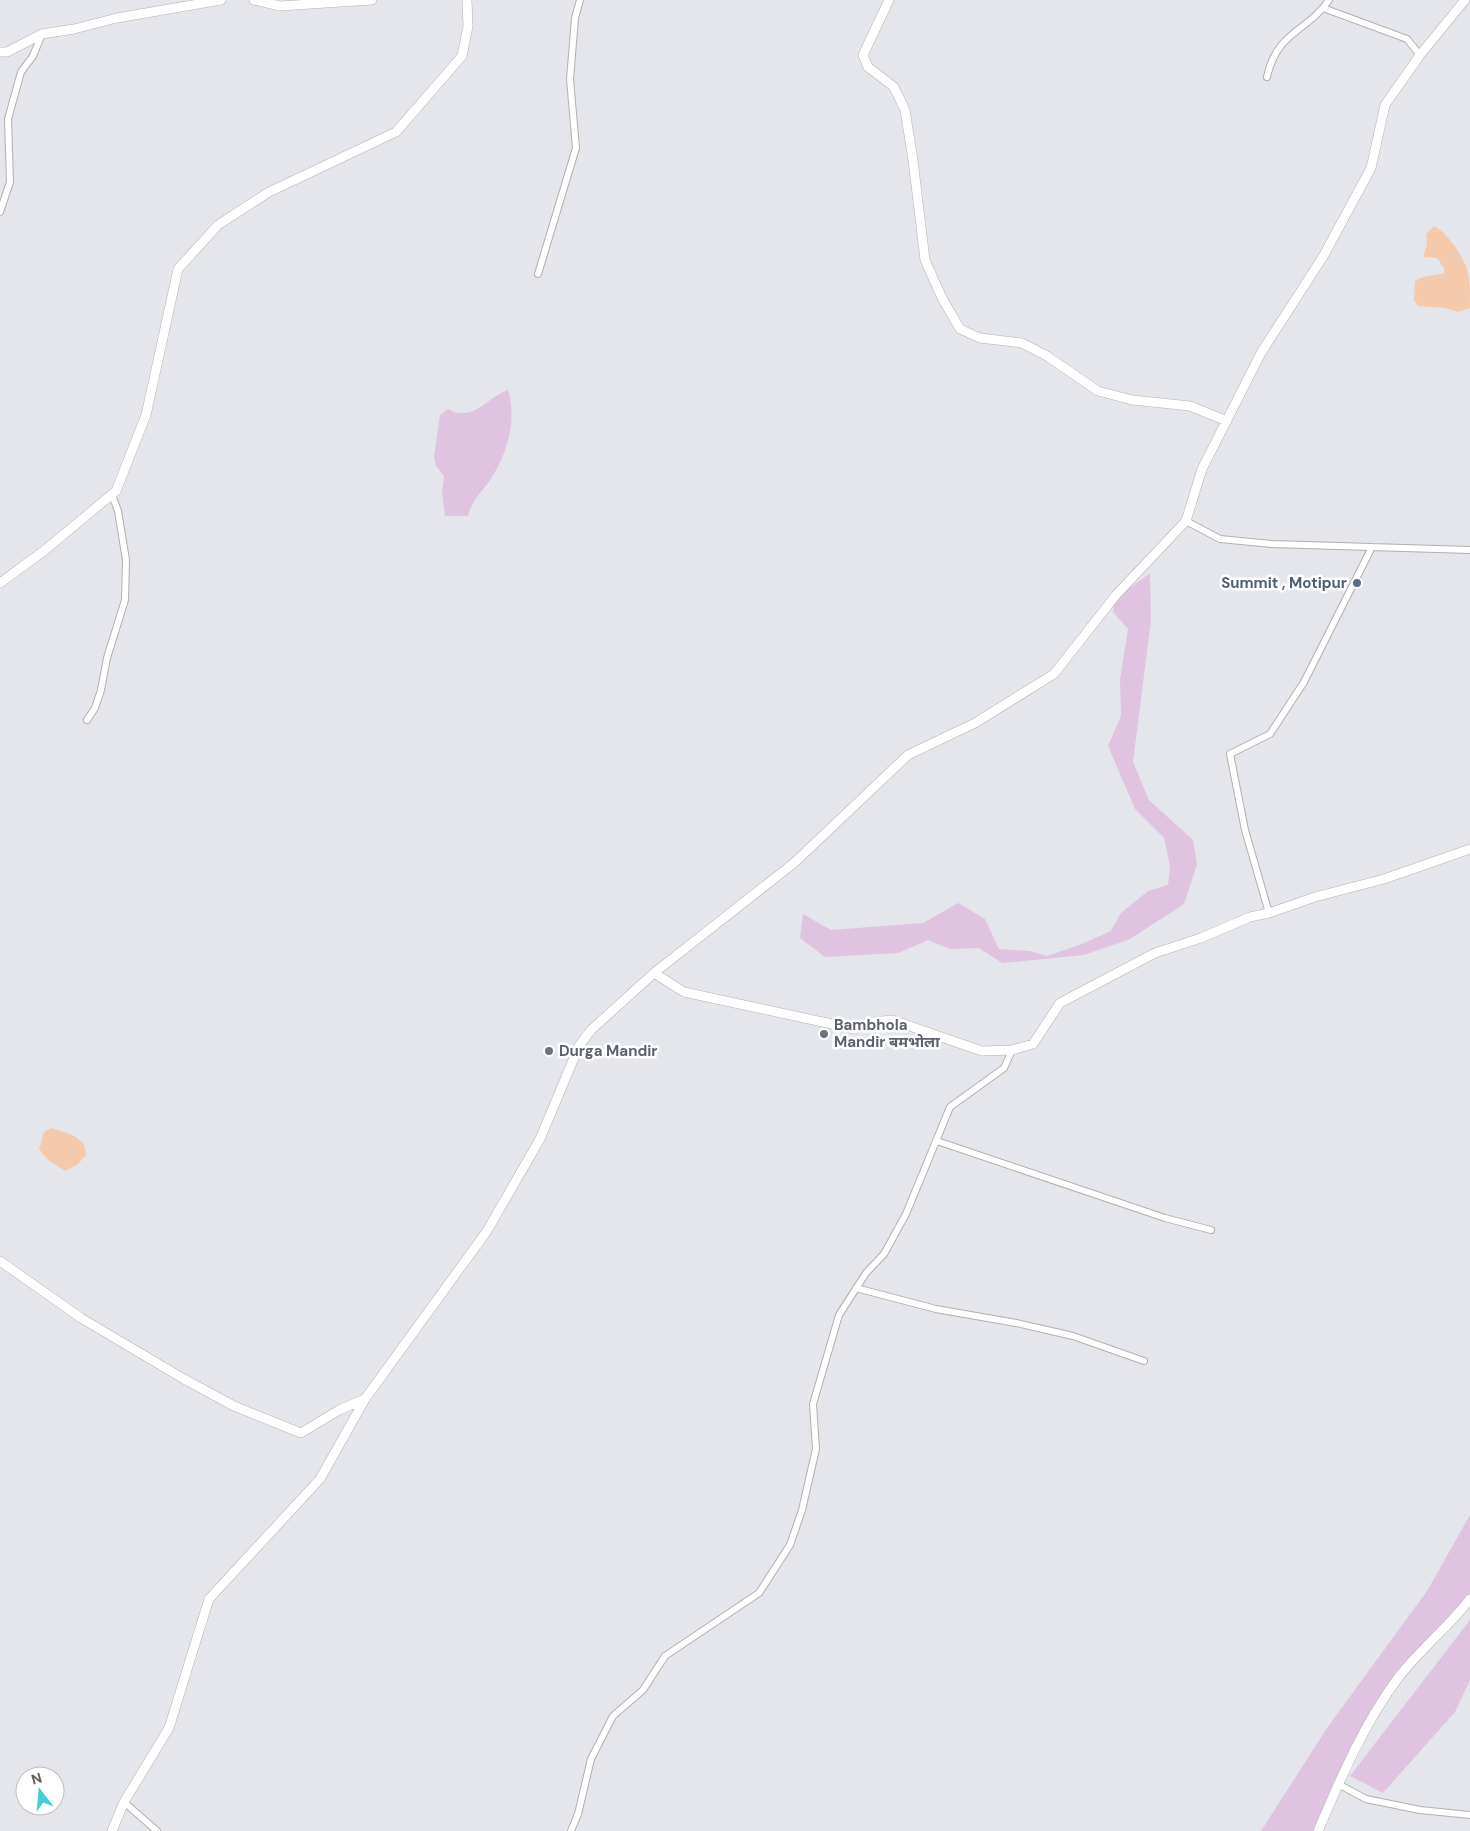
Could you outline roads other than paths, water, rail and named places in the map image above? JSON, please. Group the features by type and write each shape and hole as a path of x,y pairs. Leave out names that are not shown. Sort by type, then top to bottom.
{"street":[{"path":"0,52 7,52 42,34 74,29 117,18 221,0"},
{"path":"254,0 280,6 367,1"},
{"path":"0,583 59,539 116,491 146,415 178,269 218,225 269,192 396,132 462,56 468,26 467,0"},
{"path":"538,274 576,148 570,79 575,18 580,0"},
{"path":"889,0 863,55 868,67 894,87 905,110 922,222 925,260 942,298 960,328 980,338 1022,343 1047,356 1098,390 1132,400 1190,406 1227,421"},
{"path":"1268,77 1271,59 1285,38 1323,8 1329,0"},
{"path":"112,1831 124,1802 169,1728 209,1599 320,1479 365,1399 487,1231 540,1139 579,1046 591,1030 654,974 794,863 908,755 975,724 1054,674 1116,595 1186,521 1202,469 1261,353 1324,255 1371,168 1385,105 1420,55 1465,0"},
{"path":"1323,8 1407,39 1420,55"},
{"path":"0,212 10,182 8,119 21,72 33,56 42,34"},
{"path":"87,720 95,708 107,658 125,600 126,560 118,511 112,495"},
{"path":"1186,521 1220,539 1272,544 1470,550"},
{"path":"1269,914 1245,830 1230,754 1270,734 1304,682 1372,547"},
{"path":"654,974 684,992 739,1005 855,1029 873,1022 892,1020 982,1051 1012,1050 1033,1044 1060,1003 1155,953 1201,938 1250,917 1269,914 1315,897 1384,879 1470,849"},
{"path":"571,1831 578,1814 591,1759 613,1716 643,1690 665,1656 758,1593 790,1544 802,1510 816,1449 813,1404 839,1315 866,1273 884,1254 906,1214 950,1108 1004,1068 1012,1050"},
{"path":"937,1141 1165,1218 1211,1230"},
{"path":"0,1261 81,1318 184,1380 234,1406 301,1433 339,1410 365,1399"},
{"path":"856,1288 869,1293 936,1309 1016,1323 1073,1336 1144,1361"},
{"path":"1318,1831 1338,1784 1369,1721 1399,1676 1456,1617 1470,1599"},
{"path":"1338,1784 1366,1799 1420,1810 1470,1815"},
{"path":"124,1802 157,1831"}],"place":[{"name":"Summit , Motipur","path":"1357,583"},
{"name":"Bambhola Mandir बमभोला","path":"824,1034"},
{"name":"Durga Mandir","path":"549,1051"}]}
